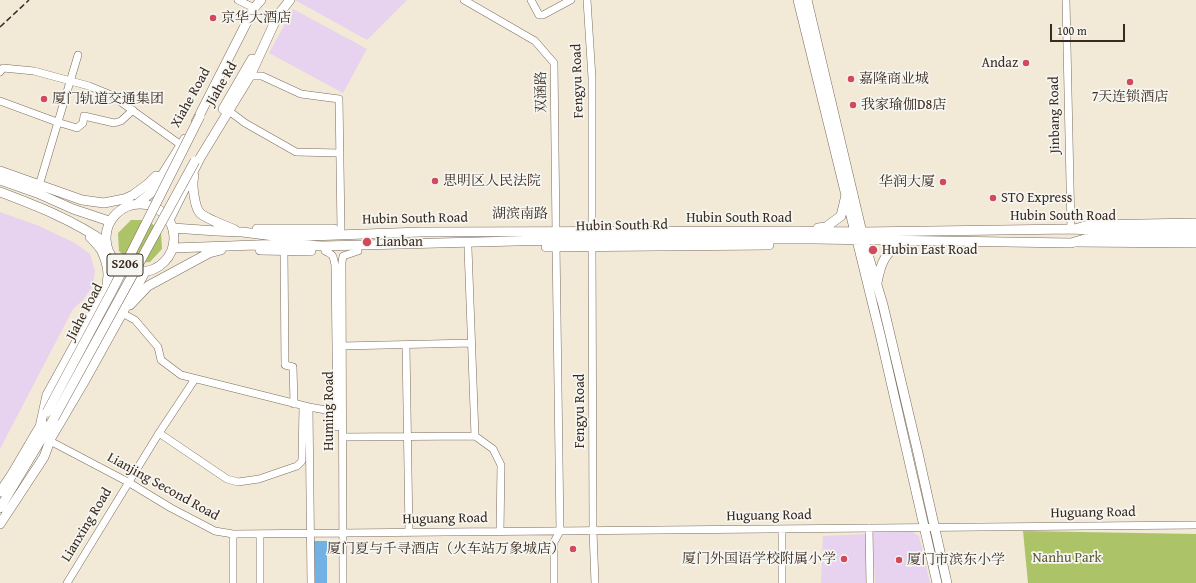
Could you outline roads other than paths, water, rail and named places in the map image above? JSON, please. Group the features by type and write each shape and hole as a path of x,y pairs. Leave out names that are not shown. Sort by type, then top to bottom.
{"main road":[{"name":"Xiahe Road","path":"137,204 150,193 200,116 254,8 261,0"},
{"name":"S206","path":"171,224 197,160 250,76 278,15 290,0"},
{"path":"798,0 846,195 883,305"},
{"path":"807,0 880,334 937,583"},
{"name":"Jiahe Rd","path":"197,160 239,80 275,22"},
{"name":"Jiahe Road","path":"51,415 200,116"},
{"path":"0,180 82,200 104,203 124,199 133,195 148,184 180,147"},
{"path":"197,160 193,180 193,190 196,204 200,213 242,232"},
{"name":"Jiahe Road","path":"51,415 197,160"},
{"path":"0,171 38,189 73,209 109,221"},
{"path":"0,192 50,211 90,232 106,243"},
{"path":"798,231 826,227 841,216 846,195"},
{"path":"137,204 149,205 168,217 174,239 173,248 168,260 153,270 145,272 131,271 119,265 113,259 106,243 106,234 109,221 119,211 128,206 137,204"},
{"path":"75,224 98,245 104,254 109,276 104,292"},
{"name":"湖滨南路","path":"171,224 216,232 242,232 282,237 421,232 592,237 749,226 798,231"},
{"name":"湖滨南路","path":"242,232 260,229 341,229 556,237"},
{"name":"Hubin South Road","path":"859,236 1071,229 1196,229"},
{"name":"Hubin South Road","path":"798,231 901,240 1071,243 1088,238 1196,238"},
{"name":"Hubin South Rd","path":"556,237 814,239 859,236"},
{"name":"湖滨南路","path":"173,248 284,244 323,246 556,237"},
{"path":"202,247 284,251 358,251 468,248 556,237"},
{"path":"901,240 887,253 880,269 877,283 947,583"},
{"path":"122,313 148,286 209,253 228,249"},
{"name":"S206","path":"40,427 47,395 119,265"},
{"name":"S206","path":"51,440 145,272"},
{"name":"S206","path":"0,492 40,427 51,415"},
{"name":"S206","path":"0,508 51,415"},
{"path":"0,524 44,457 51,440 51,415"}],"street":[{"path":"238,0 254,8"},
{"name":"双涵路","path":"464,0 535,42 554,63 560,531 554,542 554,583"},
{"path":"531,0 539,15 543,15 571,0"},
{"name":"Fengyu Road","path":"587,0 592,78 593,531 595,583"},
{"name":"Jinbang Road","path":"1066,0 1071,229"},
{"path":"38,189 78,55"},
{"path":"0,72 2,68 34,71 89,86 111,95 133,110 180,147"},
{"path":"250,76 262,76 301,94 339,100 341,229"},
{"path":"0,101 58,123 77,128 83,123 84,116 114,123 120,121 133,110"},
{"path":"229,111 245,123 296,152 340,153"},
{"path":"1071,229 1088,224 1196,222"},
{"path":"1071,243 1196,244"},
{"path":"468,248 476,436"},
{"path":"284,251 284,365 293,367 294,404"},
{"name":"Huming Road","path":"325,251 331,254 335,265 340,533 343,583"},
{"name":"Huming Road","path":"338,583 342,437 342,262 343,256 358,251"},
{"path":"122,313 135,320 158,347 161,360 181,376 306,407 337,412"},
{"path":"342,346 472,343"},
{"path":"406,345 409,533"},
{"name":"Lianxing Road","path":"67,583 128,482 195,379"},
{"path":"159,433 227,479 238,482 259,479 297,466 302,461 306,407"},
{"path":"306,407 311,583"},
{"path":"342,437 476,436 493,449 500,465 500,532"},
{"name":"Lianjing Second Road","path":"51,440 128,482 170,508 215,531 233,534 340,533"},
{"name":"Huguang Road","path":"340,533 1196,525"},
{"path":"869,528 870,583"},
{"path":"782,529 782,583"},
{"path":"232,583 233,534"},
{"path":"260,534 260,583"}],"water":[{"path":"313,541 327,541 327,583 314,583"}],"railway":[{"path":"0,27 29,0"}],"place":[{"name":"京华大酒店","path":"213,18"},
{"name":"Andaz","path":"1026,63"},
{"name":"嘉隆商业城","path":"851,79"},
{"name":"7天连锁酒店","path":"1130,82"},
{"name":"厦门轨道交通集团","path":"44,99"},
{"name":"我家瑜伽D8店","path":"853,105"},
{"name":"思明区人民法院","path":"435,181"},
{"name":"华润大厦","path":"943,182"},
{"name":"STO Express","path":"993,198"},
{"name":"Lianban","path":"367,242"},
{"name":"Hubin East Road","path":"873,250"},
{"name":"厦门夏与千寻酒店（火车站万象城店）","path":"573,549"},
{"name":"厦门外国语学校附属小学","path":"844,559"},
{"name":"厦门市滨东小学","path":"899,560"}],"park label":[{"name":"Nanhu Park","path":"1067,558"}]}
